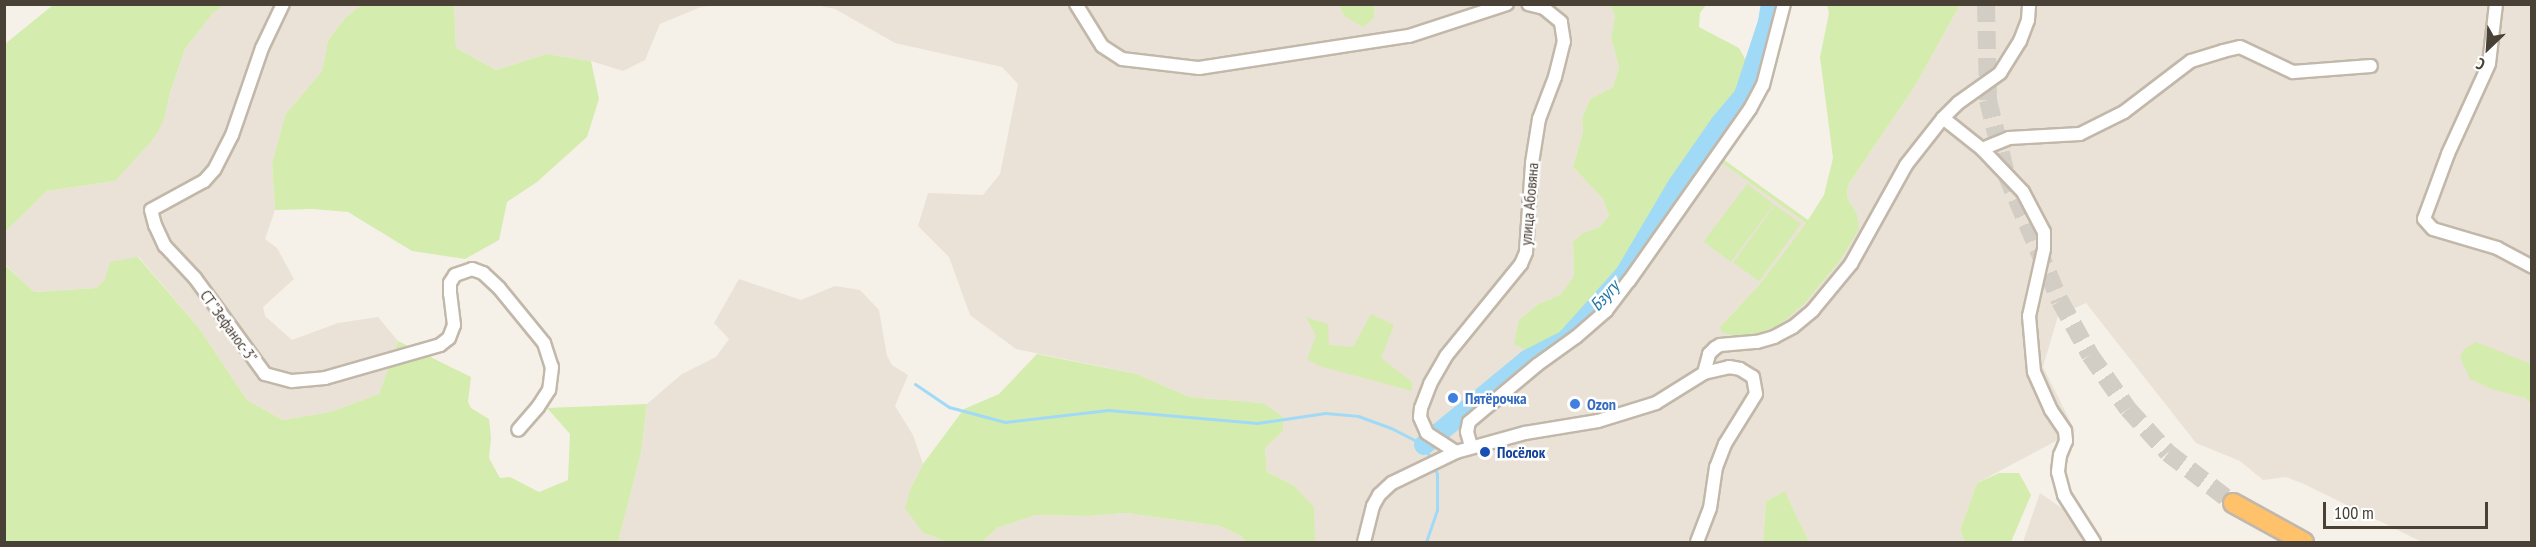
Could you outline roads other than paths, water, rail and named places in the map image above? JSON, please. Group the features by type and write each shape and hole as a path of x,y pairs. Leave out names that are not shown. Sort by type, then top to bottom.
{"highway":[{"path":"2233,503 2304,543"}],"street":[{"name":"СТ \"Зефанос-3\"","path":"283,4 262,48 232,135 214,170 198,185 151,210 154,225 165,246 195,278 265,374 292,381 325,378 440,345 449,338 454,325 450,294 454,275 472,269 483,273 499,288 544,344 552,367 549,390 518,430"},
{"path":"1076,4 1102,46 1122,59 1199,68 1409,36 1507,4"},
{"name":"улица Абовяна","path":"1456,452 1427,433 1420,417 1430,384 1446,356 1512,277 1526,252 1532,163 1539,119 1555,77 1564,42 1561,22 1544,8 1528,4"},
{"path":"1472,446 1467,432 1469,422 1598,318 1634,274 1750,109 1763,85 1784,4"},
{"path":"1704,373 1709,354 1720,345 1757,342 1774,337 1793,327 1813,310 1851,264 1906,165 1943,118 1958,103 2000,73 2020,41 2028,20 2029,4"},
{"path":"2496,4 2489,64 2448,154 2424,219 2433,229 2498,248 2532,267"},
{"path":"1982,149 2009,138 2080,134 2124,112 2191,62 2240,47 2294,72 2371,66"},
{"path":"1943,118 1982,149 2023,192 2039,218 2044,232 2044,249 2028,316 2034,372 2051,410 2065,430 2066,441 2060,455 2058,472 2064,495 2094,543"},
{"path":"1364,543 1373,506 1379,495 1392,483 1456,452 1525,433 1598,421 1656,403 1704,373 1729,367 1740,369 1753,377 1756,388 1752,402 1725,444 1716,467 1710,508 1696,543"}],"waterway":[{"name":"Бзугу","path":"1424,445 1527,360 1566,340 1625,274 1677,186 1720,124 1744,95 1768,22 1771,4"},
{"path":"915,384 949,407 1005,422 1108,410 1257,423 1325,413 1358,416 1391,428 1424,445 1431,460"},
{"name":"Бзугу","path":"1426,542 1437,510 1437,474 1434,466"}],"tunnel":[{"path":"1986,4 1988,100 2006,174 2060,301 2090,355 2128,409 2168,453 2233,503"}],"place":[{"name":"Пятёрочка","path":"1453,398"},
{"name":"Ozon","path":"1575,404"},
{"name":"Посёлок","path":"1485,452"}]}
